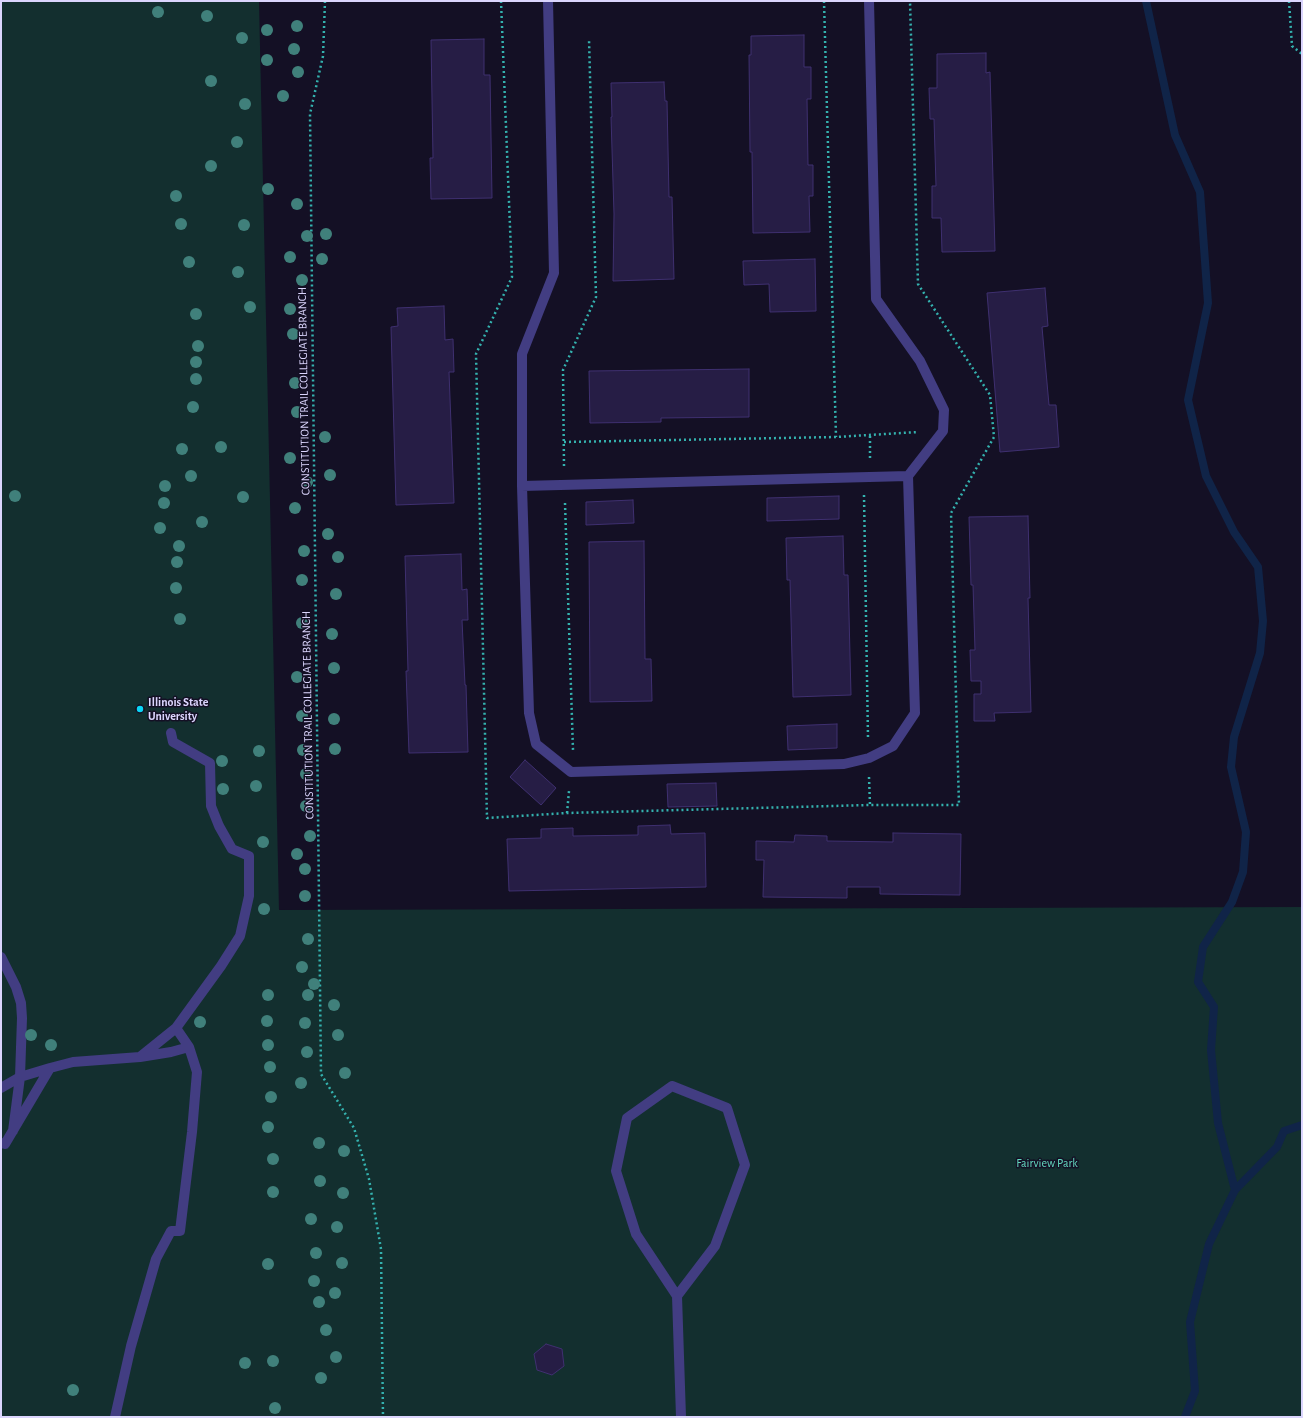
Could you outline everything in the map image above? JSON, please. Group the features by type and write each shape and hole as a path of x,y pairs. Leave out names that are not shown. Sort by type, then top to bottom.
{"lane":[{"path":"548,1 554,273 522,354 522,486 529,713 536,744 571,772 844,764 869,758 893,746 915,713 908,476 943,431 944,410 920,361 876,299 869,1"},
{"path":"522,486 908,476"},
{"path":"140,1057 176,1028 221,966 240,936 249,896 249,856 232,850 219,826 211,806 210,763 173,742 171,733"},
{"path":"1,957 16,987 21,1003 22,1018 20,1077 13,1130"},
{"path":"115,1417 131,1346 156,1259 171,1231 180,1231 192,1132 197,1072 189,1047 176,1028"},
{"path":"1,1088 20,1077 73,1062 140,1057 171,1052 189,1047"},
{"path":"2,1146 50,1068"},
{"path":"677,1296 715,1246 745,1165 727,1108 672,1086 627,1118 616,1171 636,1234 677,1296 680,1417"}],"path":[{"name":"CONSTITUTION TRAIL COLLEGIATE BRANCH","path":"325,1 323,56 310,114 322,1074 354,1128 369,1179 381,1249 383,1417"},
{"path":"824,1 836,437"},
{"path":"1289,1 1292,46 1302,54"},
{"path":"567,813 573,749 563,370 596,297 589,40"},
{"path":"564,442 836,437 943,431"},
{"path":"870,435 870,462 863,498 870,805"}],"green space":[{"name":"Fairview Park","path":"1,1 259,1 279,910 1302,907 1302,1417 1,1417"}],"building":[{"path":"804,35 804,67 811,67 811,99 807,99 808,165 813,165 813,196 809,196 810,232 753,233 749,55 751,55 751,36"},
{"path":"484,39 484,75 490,75 492,198 431,199 430,158 433,158 431,40"},
{"path":"986,53 986,73 990,72 995,251 942,252 941,218 932,218 932,186 936,186 934,119 930,119 929,88 937,88 937,54"},
{"path":"664,82 665,101 667,101 669,197 672,197 674,279 613,281 614,214 611,83"},
{"path":"815,259 816,311 770,312 769,284 744,285 743,261"},
{"path":"1045,288 1048,326 1042,327 1049,405 1056,405 1059,447 1000,452 987,293"},
{"path":"444,306 445,340 453,339 454,372 449,372 454,503 396,505 391,327 398,326 397,308"},
{"path":"749,369 749,417 661,418 661,422 590,423 589,371"},
{"path":"839,496 839,519 767,521 767,498"},
{"path":"633,500 634,523 586,525 586,502"},
{"path":"1028,516 1030,598 1028,598 1031,712 994,713 995,721 974,721 974,694 981,694 981,681 971,681 970,650 975,650 969,517"},
{"path":"843,536 844,575 848,575 851,695 793,697 790,580 787,580 786,538"},
{"path":"644,541 645,659 651,659 652,701 590,702 589,542"},
{"path":"461,554 462,590 467,589 468,620 462,620 468,752 409,753 406,671 408,671 405,556"},
{"path":"837,724 837,748 788,750 787,726"},
{"path":"525,760 556,788 541,805 510,777"},
{"path":"716,783 717,806 668,807 667,784"},
{"path":"670,825 671,834 705,833 706,887 509,891 507,839 541,838 541,829 573,828 573,836 638,835 638,826"},
{"path":"893,833 961,834 960,895 880,894 880,887 847,887 847,898 763,897 764,860 756,860 756,841 794,842 795,835 827,836 827,841 893,842"},
{"path":"546,1344 562,1349 564,1366 552,1375 537,1370 534,1354"}],"waterway":[{"path":"1146,1 1175,135 1200,192 1208,303 1188,400 1206,476 1234,532 1258,567 1263,621 1260,653 1234,737 1231,767 1246,832 1243,872 1232,902 1203,947 1198,982 1214,1007 1211,1050 1218,1123 1235,1190"},
{"path":"1185,1417 1195,1391 1190,1322 1209,1244 1235,1190 1277,1147 1284,1131 1302,1125"}],"place":[{"name":"Illinois State University","path":"140,709"}]}
